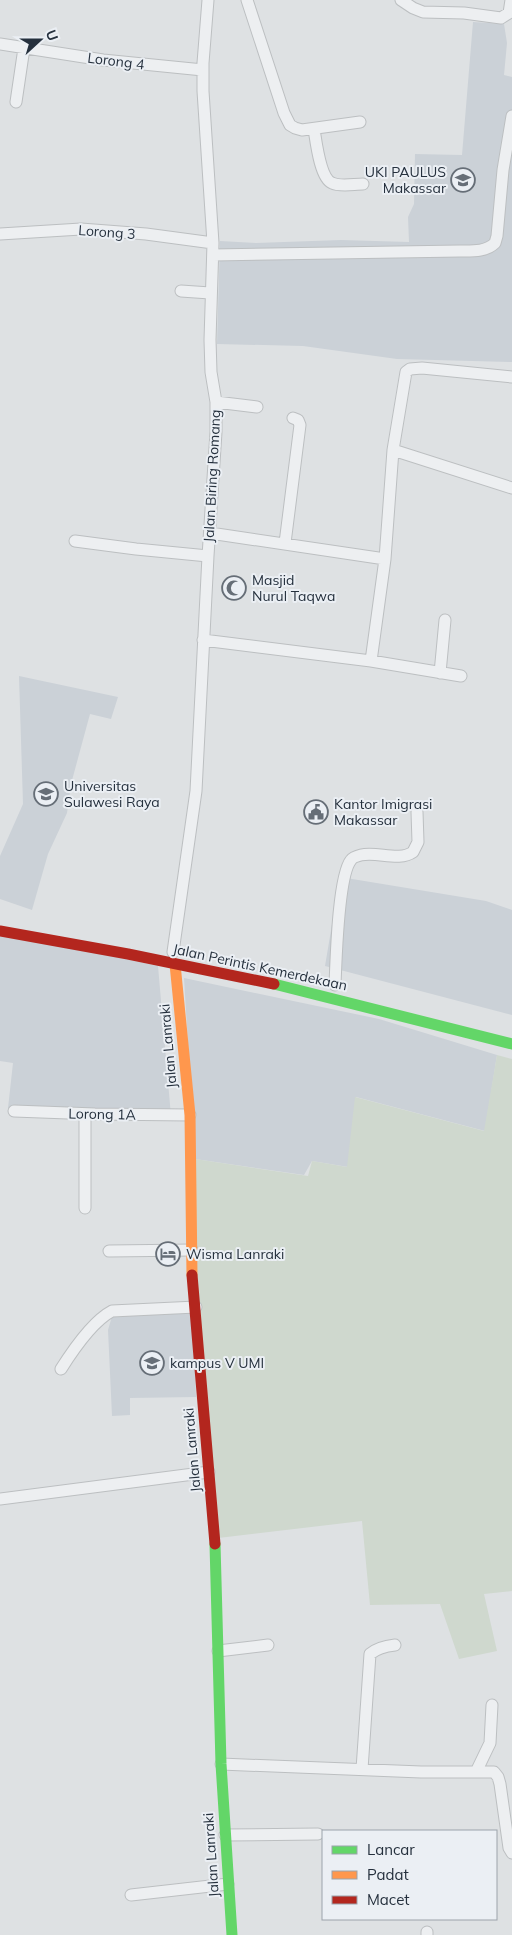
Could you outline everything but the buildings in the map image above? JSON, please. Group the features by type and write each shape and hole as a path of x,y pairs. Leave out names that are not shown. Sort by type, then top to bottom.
{"main road":[{"name":"Jalan Perintis Kemerdekaan","path":"0,920 174,958 512,1044"},
{"name":"Jalan Perintis Kemerdekaan","path":"0,931 174,958 239,965"},
{"name":"Jalan Lanraki","path":"174,958 190,1115 192,1250 215,1558 220,1764 232,1935"}],"street":[{"name":"Jalan Biring Romang","path":"174,958 196,791 216,432 216,402 210,352 210,293 214,255 203,70 208,0"},
{"path":"247,0 287,121 298,129 314,129 360,122"},
{"path":"401,0 419,11 503,17 509,13 511,0"},
{"path":"449,0 449,12"},
{"name":"Lorong 4","path":"0,44 103,60 203,70"},
{"path":"16,102 24,48"},
{"path":"214,255 460,251 489,248 495,243 497,236 503,170 512,116"},
{"path":"314,129 323,174 327,180 336,185 363,184"},
{"name":"Lorong 3","path":"0,234 81,230 146,234 213,243"},
{"path":"181,291 210,293"},
{"path":"371,660 385,559 393,450 406,372 410,369 438,369 512,377"},
{"path":"216,402 257,407"},
{"path":"285,543 300,425 298,420 293,418"},
{"path":"393,450 512,488"},
{"path":"210,533 385,559"},
{"path":"75,541 208,556"},
{"path":"440,673 445,620"},
{"path":"203,640 371,660 461,676"},
{"path":"335,985 339,917 344,877 349,863 356,856 363,854 402,856 413,852 418,842 417,812"},
{"name":"Lorong 1A","path":"14,1111 190,1115"},
{"path":"85,1114 85,1208"},
{"path":"109,1251 192,1250"},
{"path":"62,1370 80,1343 101,1319 112,1311 196,1307"},
{"path":"0,1499 209,1472"},
{"path":"218,1651 268,1645"},
{"path":"362,1769 370,1654 380,1648 396,1645"},
{"path":"476,1772 490,1742 492,1705"},
{"path":"220,1764 494,1772 498,1777 509,1848 512,1853"},
{"path":"225,1835 318,1834"},
{"path":"131,1895 228,1884"}],"shaded area":[{"name":"UKI PAULUS Makassar","path":"473,22 504,24 507,43 504,75 512,77 512,362 397,359 303,346 217,344 220,241 256,243 341,240 409,242 408,217 414,204 415,154 462,155"},
{"name":"Universitas Sulawesi Raya","path":"19,676 118,697 111,719 90,714 71,784 67,813 48,854 32,910 0,899 0,856 23,804"},
{"path":"340,877 486,901 512,910 512,1015 325,966"},
{"path":"0,932 158,966 171,1116 8,1108 13,1063 0,1061"},
{"path":"184,978 379,1019 497,1055 485,1131 356,1097 348,1167 312,1161 304,1175 195,1159"},
{"path":"497,1055 512,1059 512,1591 484,1594 497,1651 459,1659 440,1604 370,1605 362,1521 210,1539 195,1301 195,1159 308,1176 312,1161 347,1167 355,1097 484,1131"},
{"name":"kampus V UMI","path":"193,1309 196,1397 130,1398 130,1415 112,1416 108,1330 113,1313"}],"traffic: fast":[{"path":"274,984 512,1044"},
{"path":"215,1544 221,1764 232,1935"}],"traffic: slow":[{"path":"175,964 190,1115 192,1275"}],"traffic: jam":[{"path":"0,931 128,954 274,984"},
{"path":"192,1275 215,1544"}],"place":[{"name":"UKI PAULUS Makassar","path":"463,180"},
{"name":"Masjid Nurul Taqwa","path":"234,588"},
{"name":"Universitas Sulawesi Raya","path":"46,794"},
{"name":"Kantor Imigrasi Makassar","path":"316,812"},
{"name":"Wisma Lanraki","path":"168,1254"},
{"name":"kampus V UMI","path":"152,1363"}]}
